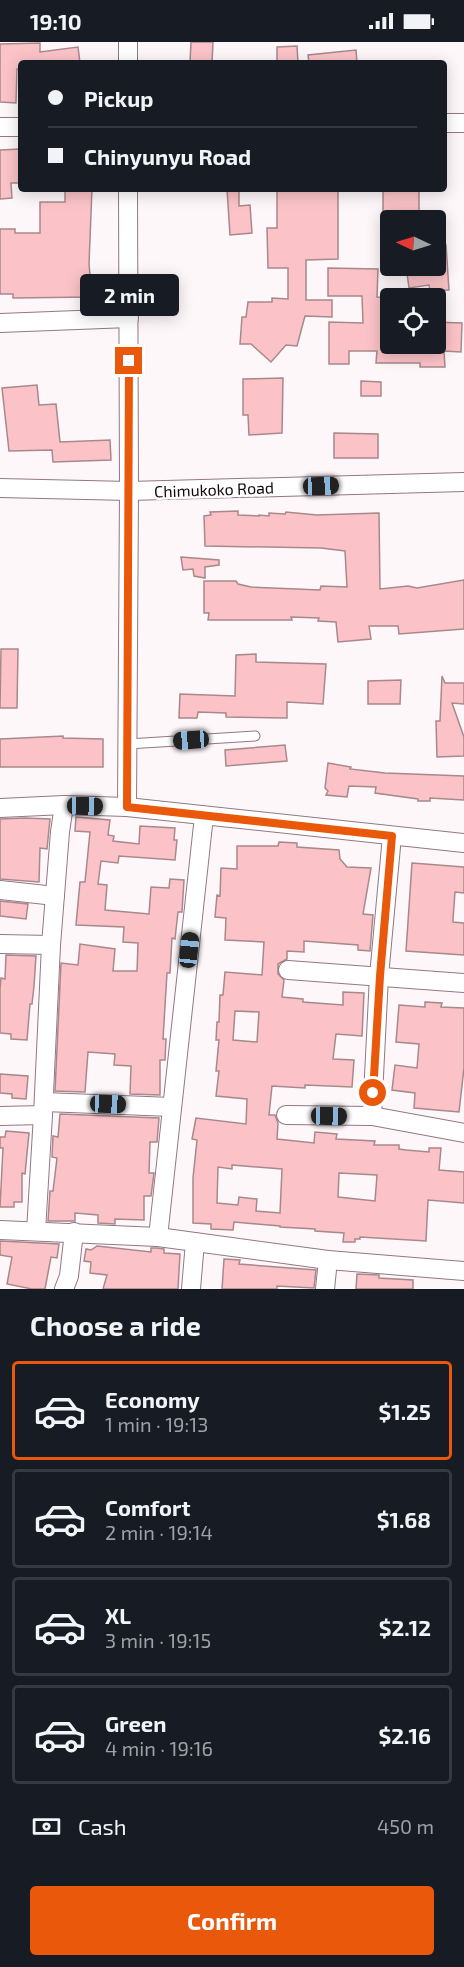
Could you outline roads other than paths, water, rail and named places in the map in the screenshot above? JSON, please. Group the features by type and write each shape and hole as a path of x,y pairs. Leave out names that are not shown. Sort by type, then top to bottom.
{"street":[{"path":"128,42 128,60"},
{"path":"447,123 464,123"},
{"path":"0,127 18,127"},
{"path":"127,807 128,192"},
{"path":"0,323 129,318"},
{"name":"Chimukoko Road","path":"0,489 129,491 464,482"},
{"path":"36,1231 51,945 64,805"},
{"path":"0,808 64,805 127,807 464,843"},
{"path":"158,1237 204,816"},
{"path":"372,1116 380,976 392,836"},
{"path":"0,890 55,896"},
{"path":"0,944 51,945"},
{"path":"288,970 464,983"},
{"path":"0,1116 44,1108 172,1107"},
{"path":"286,1115 372,1116 464,1133"},
{"path":"0,1230 158,1237 328,1260 464,1271"},
{"path":"64,1289 69,1276 74,1232"},
{"path":"191,1289 195,1242"},
{"path":"326,1289 328,1260"}],"lane":[{"path":"128,744 255,736"}]}
